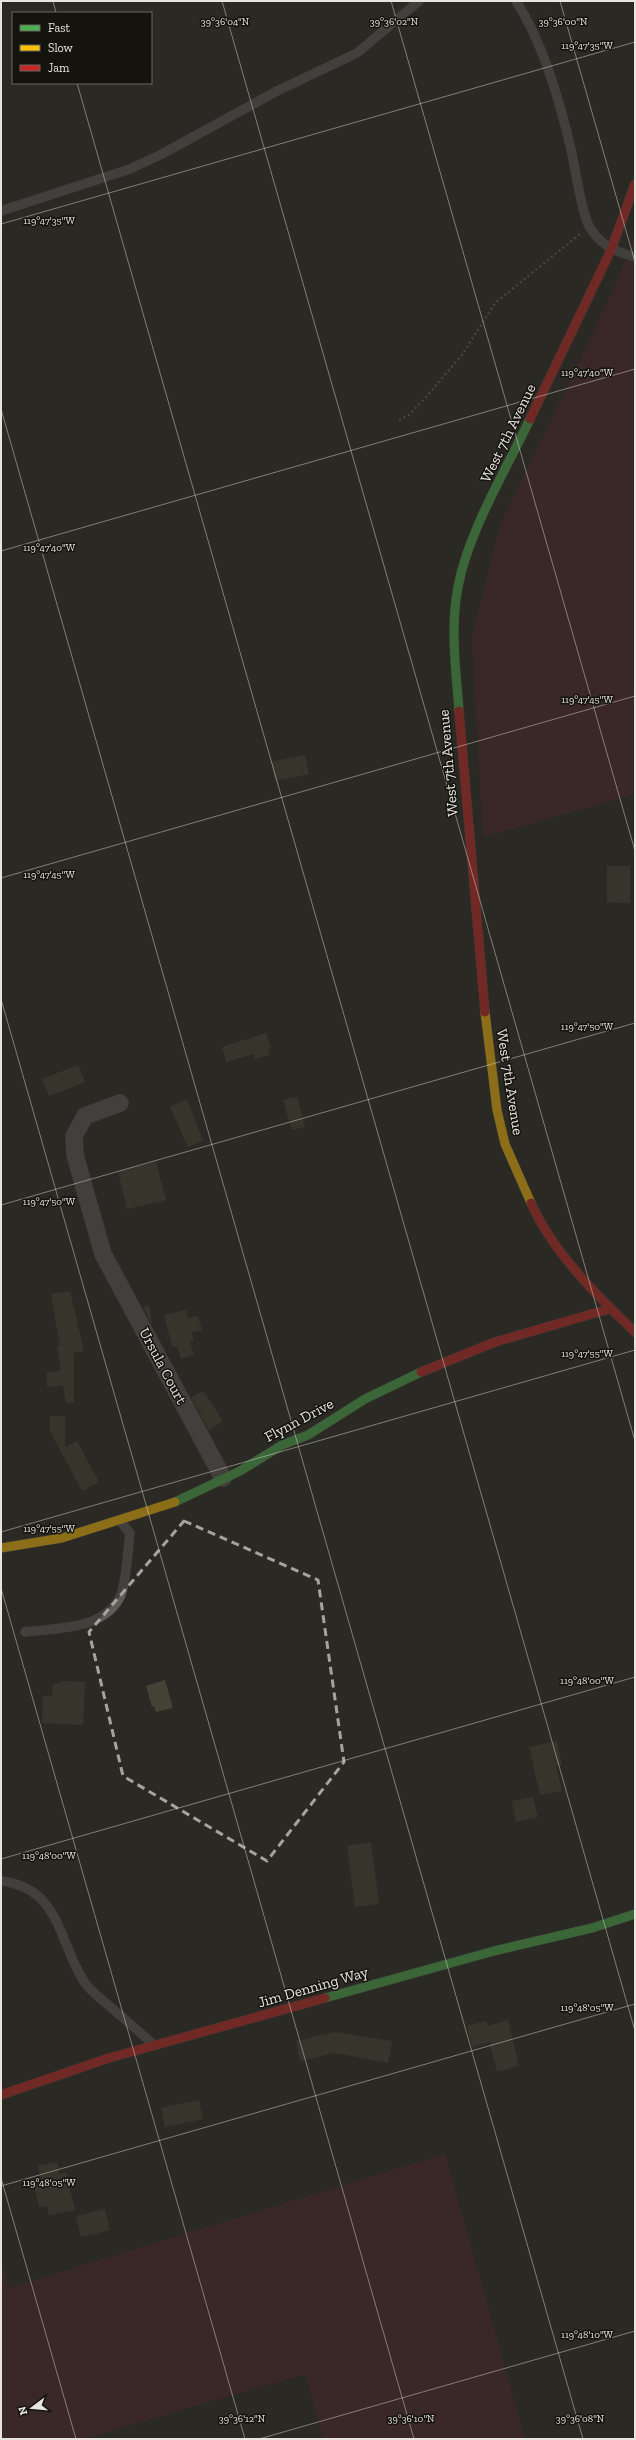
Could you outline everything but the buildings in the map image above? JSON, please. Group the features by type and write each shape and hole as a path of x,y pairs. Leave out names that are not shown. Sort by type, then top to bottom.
{"street":[{"name":"West 7th Avenue","path":"635,184 611,250 476,531 458,586 454,614 454,650 486,1025 497,1110 505,1144 533,1208 570,1265 609,1309 635,1332"},
{"name":"Ursula Court","path":"120,1103 85,1116 74,1136 76,1155 82,1183 102,1254 223,1478"},
{"name":"Flynn Drive","path":"1,1548 62,1538 120,1521 181,1500 223,1478 240,1471 282,1446 308,1435 365,1399 406,1378 495,1342 609,1309"},
{"name":"Jim Denning Way","path":"1,2095 109,2058 154,2045 494,1951 592,1928 635,1914"}],"lane":[{"path":"1,211 124,172 162,154 277,91 357,53 419,1"},
{"path":"516,1 529,21 545,63 569,138 589,225 611,250 635,257"},
{"path":"25,1632 98,1620 109,1611 120,1598 130,1533 120,1521"},
{"path":"1,1881 24,1886 41,1896 60,1926 85,1982 97,1997 154,2045"}],"path":[{"path":"399,420 409,415 426,398 462,355 495,303 589,225"}],"highlighted area":[{"path":"184,1521 318,1580 344,1762 267,1861 123,1776 89,1632"}],"shaded area":[{"path":"635,234 635,794 483,837 472,638 500,526 615,287"},
{"path":"445,2154 525,2439 324,2439 305,2374 83,2439 1,2439 1,2262 9,2288"}],"traffic: fast":[{"path":"459,711 454,649 454,618 458,587 463,566 479,523 530,419"},
{"path":"175,1502 240,1471 282,1445 308,1435 365,1399 421,1372"},
{"path":"325,1998 494,1951 592,1928 635,1914"}],"traffic: slow":[{"path":"485,1012 497,1110 505,1144 531,1203"},
{"path":"1,1548 62,1538 175,1502"}],"traffic: jam":[{"path":"530,419 611,250 635,184"},
{"path":"459,711 485,1012"},
{"path":"531,1203 540,1221 563,1256 606,1304 635,1332"},
{"path":"421,1372 495,1342 609,1309"},
{"path":"1,2095 109,2058 325,1998"}]}
